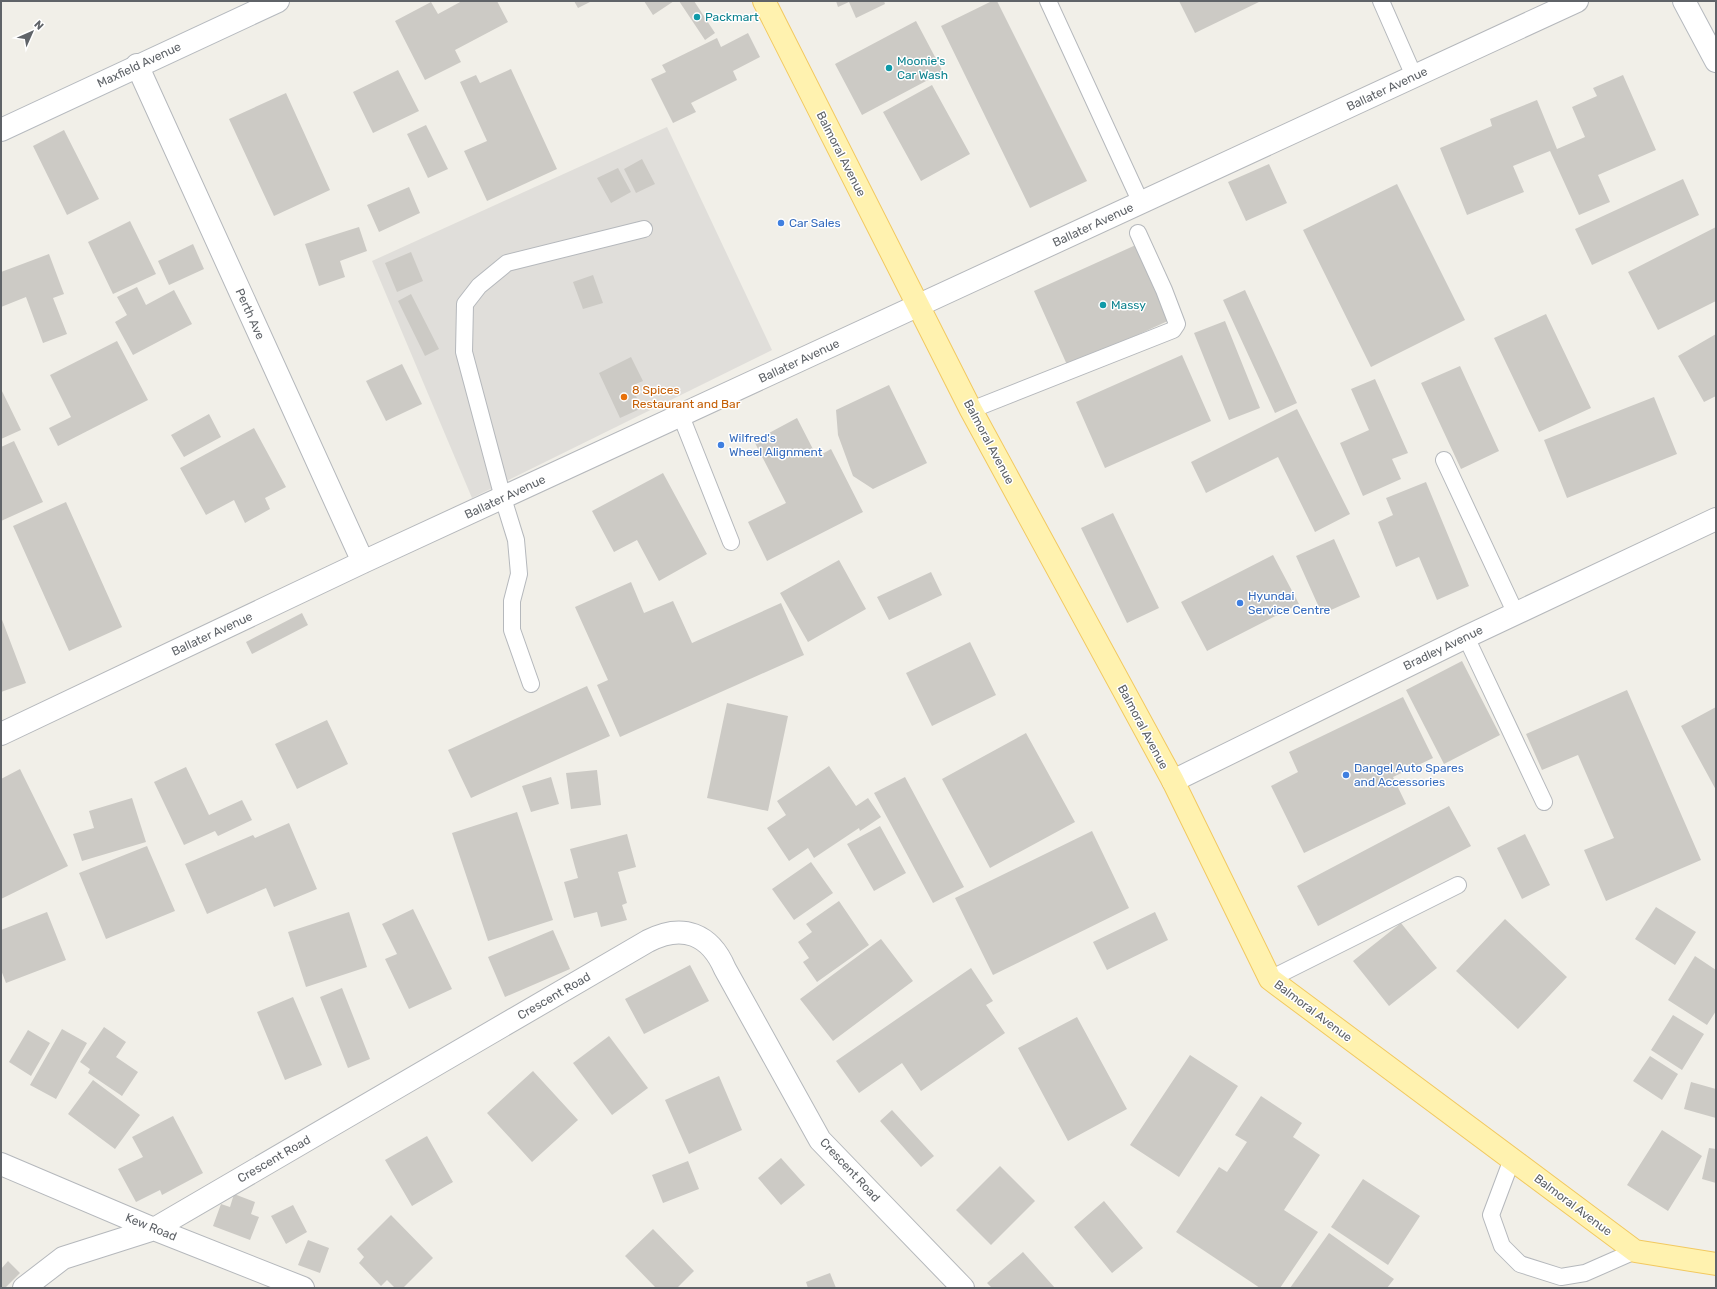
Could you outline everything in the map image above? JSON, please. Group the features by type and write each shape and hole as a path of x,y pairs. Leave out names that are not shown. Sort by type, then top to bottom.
{"main road":[{"name":"Balmoral Avenue","path":"764,1 971,410 1173,781 1270,980 1635,1251 1716,1264"}],"street":[{"name":"Maxfield Avenue","path":"1,130 137,65 278,1"},
{"name":"Ballater Avenue","path":"1,734 363,562 1414,76 1555,6 1576,1"},
{"path":"1684,1 1716,61"},
{"name":"Perth Ave","path":"137,65 363,562"},
{"name":"Bradley Avenue","path":"1173,781 1466,637 1716,519"},
{"name":"Crescent Road","path":"24,1288 63,1258 154,1229 648,941 663,934 679,932 699,937 708,943 719,955 725,970 820,1140 963,1288"},
{"name":"Kew Road","path":"1,1164 154,1229 303,1288"}],"lane":[{"path":"1048,1 1141,203"},
{"path":"1381,1 1414,76"},
{"path":"531,684 512,630 512,601 519,574 516,540 503,498 464,352 465,304 480,286 507,263 644,229"},
{"path":"971,410 1173,330 1177,324 1164,290 1138,233"},
{"path":"681,416 731,542"},
{"path":"1444,460 1516,614"},
{"path":"1466,637 1544,802"},
{"path":"1270,980 1458,885"},
{"path":"1512,1159 1491,1215 1502,1246 1520,1264 1561,1277 1585,1273 1635,1251"}],"shaded area":[{"path":"667,127 772,350 472,498 372,261"}],"building":[{"path":"462,1 497,1 508,22 455,50 461,62 425,80 395,21 431,2 438,14"},
{"path":"574,1 592,1 578,8"},
{"name":"Packmart","path":"644,1 674,1 653,15"},
{"name":"Packmart","path":"679,1 694,1 715,33 705,40"},
{"path":"836,1 884,1 885,4 856,18 849,2 838,7"},
{"path":"992,1 997,1 1087,181 1030,208 941,26"},
{"path":"1179,1 1261,1 1195,33"},
{"name":"Moonie's Car Wash","path":"916,21 943,72 862,115 835,64"},
{"path":"748,33 760,57 733,71 737,80 691,103 696,112 673,123 651,79 666,72 662,65 717,38 721,47"},
{"path":"511,69 557,169 487,201 464,151 487,141 460,82 476,75 480,83"},
{"path":"398,70 419,111 373,133 353,92"},
{"path":"1623,75 1656,150 1598,175 1610,202 1579,215 1550,151 1513,166 1524,192 1467,215 1440,148 1492,126 1490,119 1537,100 1557,149 1585,137 1572,107 1597,96 1593,88"},
{"path":"932,85 970,154 921,181 883,112"},
{"path":"286,93 330,190 274,216 229,119"},
{"path":"426,125 448,169 428,178 407,134"},
{"path":"64,130 99,199 67,215 33,146"},
{"path":"642,159 655,184 636,193 624,169"},
{"path":"1269,164 1287,203 1246,221 1228,182"},
{"path":"618,168 631,192 611,203 597,178"},
{"path":"1683,179 1699,215 1592,265 1575,229"},
{"path":"1397,184 1465,320 1371,367 1303,230"},
{"path":"409,187 420,213 379,232 367,205"},
{"path":"130,221 156,274 113,294 88,242"},
{"path":"359,227 367,251 340,261 345,277 319,286 305,244"},
{"path":"1716,227 1716,301 1658,330 1628,272"},
{"path":"193,244 204,269 169,285 158,261"},
{"name":"Massy","path":"1138,244 1172,319 1068,367 1034,291"},
{"path":"411,252 423,281 397,292 385,263"},
{"path":"49,254 64,294 53,298 67,334 43,343 26,297 1,307 1,272"},
{"path":"593,275 603,303 583,309 573,282"},
{"path":"137,287 146,305 174,290 192,324 133,355 115,322 127,315 117,297"},
{"path":"1245,290 1297,403 1275,413 1223,300"},
{"path":"411,294 439,349 425,356 398,301"},
{"path":"1546,314 1591,408 1539,432 1494,338"},
{"path":"1225,321 1260,408 1229,420 1194,333"},
{"path":"1716,334 1716,396 1704,402 1678,356"},
{"path":"117,341 148,400 58,446 49,428 71,417 50,375"},
{"path":"1182,355 1211,421 1105,468 1076,402"},
{"name":"8 Spices Restaurant and Bar","path":"631,357 643,381 631,386 642,408 620,418 599,373"},
{"path":"402,364 422,404 386,421 366,381"},
{"path":"1460,366 1499,451 1461,469 1421,383"},
{"path":"1375,379 1408,453 1392,459 1401,479 1363,496 1340,443 1369,430 1351,389"},
{"path":"889,385 927,463 873,489 853,476 838,435 836,410"},
{"path":"1,389 21,430 1,439"},
{"path":"1654,397 1677,454 1567,498 1544,440"},
{"path":"1297,409 1350,514 1315,532 1278,457 1206,493 1191,462"},
{"path":"209,414 221,437 184,457 171,435"},
{"path":"797,418 817,457 831,449 863,512 767,561 748,522 786,503 754,441"},
{"path":"254,428 286,487 265,498 270,509 245,523 234,500 206,515 180,468"},
{"path":"14,441 43,502 1,521 1,447"},
{"path":"663,473 707,554 659,581 637,540 614,552 592,511"},
{"path":"1426,482 1469,586 1437,600 1419,557 1396,567 1378,522 1393,515 1386,498"},
{"path":"66,502 122,627 69,651 13,526"},
{"path":"1113,513 1159,608 1127,623 1081,528"},
{"path":"1334,539 1360,597 1322,614 1296,556"},
{"name":"Hyundai Service Centre","path":"1273,555 1299,604 1207,651 1181,602"},
{"path":"839,560 866,609 808,642 780,593"},
{"path":"931,572 942,595 889,620 877,597"},
{"path":"631,582 644,613 673,601 692,643 781,603 804,655 620,737 597,685 608,680 575,607"},
{"path":"302,613 308,625 252,654 246,642"},
{"path":"1,617 26,683 1,692"},
{"path":"970,642 996,695 932,726 906,673"},
{"path":"1462,661 1500,735 1444,764 1406,690"},
{"path":"587,686 610,736 471,798 448,750"},
{"path":"1627,690 1701,860 1606,901 1584,850 1614,838 1578,755 1542,770 1526,734"},
{"name":"Dangel Auto Spares and Accessories","path":"1403,697 1433,758 1393,777 1406,804 1304,853 1271,786 1298,772 1289,752"},
{"path":"727,703 788,716 768,811 707,798"},
{"path":"1716,707 1716,790 1681,726"},
{"path":"327,720 348,764 297,789 275,744"},
{"path":"1026,733 1075,822 990,868 942,779"},
{"path":"829,766 856,806 868,798 881,817 860,831 859,828 814,858 808,848 789,861 767,828 786,815 777,801"},
{"path":"186,767 209,815 242,800 252,820 218,836 215,831 184,845 154,782"},
{"path":"20,769 68,866 1,899 1,779"},
{"path":"597,770 601,805 571,809 566,773"},
{"path":"551,777 559,804 531,812 522,786"},
{"path":"905,777 964,887 933,903 874,793"},
{"path":"132,798 146,842 82,861 73,834 94,828 89,811"},
{"path":"1449,806 1471,846 1318,926 1297,886"},
{"path":"517,812 553,920 488,941 452,833"},
{"path":"289,823 317,889 274,907 266,888 207,914 185,864 253,835 255,838"},
{"path":"880,826 906,873 874,891 847,844"},
{"path":"1092,831 1129,908 993,975 955,898"},
{"path":"627,834 636,867 618,872 627,903 622,905 627,920 601,927 597,912 574,918 564,882 578,878 570,849"},
{"path":"1525,834 1550,885 1522,899 1497,848"},
{"path":"147,846 175,911 106,939 79,873"},
{"path":"811,862 833,893 794,920 772,889"},
{"path":"839,901 869,945 817,982 803,962 809,958 798,942 812,932 806,924"},
{"path":"1656,907 1696,932 1675,965 1635,939"},
{"path":"413,909 452,989 409,1009 385,959 397,954 382,924"},
{"path":"47,912 66,960 6,983 1,970 1,930"},
{"path":"349,912 367,967 306,987 288,932"},
{"path":"1155,912 1168,940 1107,970 1093,942"},
{"path":"1505,919 1567,977 1518,1029 1456,971"},
{"path":"1401,923 1437,968 1389,1006 1353,961"},
{"path":"553,930 570,969 505,997 488,957"},
{"path":"881,939 913,981 833,1041 800,999"},
{"path":"1695,956 1716,970 1716,1011 1707,1025 1668,1000"},
{"path":"690,965 709,1001 644,1034 625,999"},
{"path":"971,968 993,1001 986,1005 1005,1033 921,1091 902,1063 859,1093 836,1061"},
{"path":"342,988 370,1059 348,1068 320,997"},
{"path":"293,997 322,1065 285,1080 257,1012"},
{"path":"1673,1015 1704,1034 1682,1070 1651,1050"},
{"path":"1077,1017 1127,1109 1068,1141 1018,1048"},
{"path":"104,1027 126,1042 116,1057 138,1072 122,1096 88,1073 90,1069 80,1062"},
{"path":"62,1029 87,1043 56,1099 30,1085"},
{"path":"28,1030 50,1043 31,1076 9,1062"},
{"path":"609,1036 648,1088 612,1115 573,1063"},
{"path":"1190,1055 1238,1086 1179,1177 1130,1145"},
{"path":"1650,1056 1678,1074 1662,1100 1633,1081"},
{"path":"533,1071 578,1120 532,1162 487,1113"},
{"path":"719,1076 742,1130 689,1154 665,1100"},
{"path":"93,1080 140,1115 115,1149 68,1114"},
{"path":"1691,1082 1716,1089 1716,1118 1684,1109"},
{"path":"1261,1096 1302,1123 1293,1137 1320,1155 1284,1210 1318,1232 1280,1288 1260,1288 1176,1232 1219,1167 1227,1172 1247,1142 1235,1135"},
{"path":"892,1110 934,1156 921,1167 880,1121"},
{"path":"173,1116 203,1173 162,1195 160,1190 136,1202 118,1169 143,1157 132,1137"},
{"path":"1662,1130 1702,1156 1668,1211 1627,1185"},
{"path":"427,1136 453,1182 412,1206 385,1160"},
{"path":"1709,1148 1716,1149 1716,1183 1702,1179"},
{"path":"781,1158 805,1185 781,1205 758,1178"},
{"path":"688,1161 699,1189 663,1203 652,1175"},
{"path":"1000,1166 1035,1201 991,1245 956,1210"},
{"path":"1363,1179 1420,1216 1388,1265 1331,1227"},
{"path":"234,1194 255,1202 251,1214 259,1217 250,1240 213,1226 221,1204 230,1207"},
{"path":"1104,1201 1143,1248 1112,1273 1074,1227"},
{"path":"293,1205 307,1232 286,1244 271,1216"},
{"path":"391,1215 433,1258 403,1288 395,1288 387,1280 381,1286 359,1263 364,1257 357,1249"},
{"path":"653,1229 694,1271 677,1288 656,1288 625,1256"},
{"path":"1329,1233 1394,1279 1387,1288 1290,1288"},
{"path":"308,1240 329,1248 320,1273 298,1265"},
{"path":"1023,1252 1055,1288 992,1288 987,1283"},
{"path":"8,1261 20,1273 5,1288 1,1288 1,1269"},
{"path":"830,1273 836,1288 808,1288 806,1282"}],"place":[{"name":"Packmart","path":"697,17"},
{"name":"Moonie's Car Wash","path":"889,68"},
{"name":"Car Sales","path":"781,223"},
{"name":"Massy","path":"1103,305"},
{"name":"8 Spices Restaurant and Bar","path":"624,397"},
{"name":"Wilfred's Wheel Alignment","path":"721,445"},
{"name":"Hyundai Service Centre","path":"1240,603"},
{"name":"Dangel Auto Spares and Accessories","path":"1346,775"}]}
